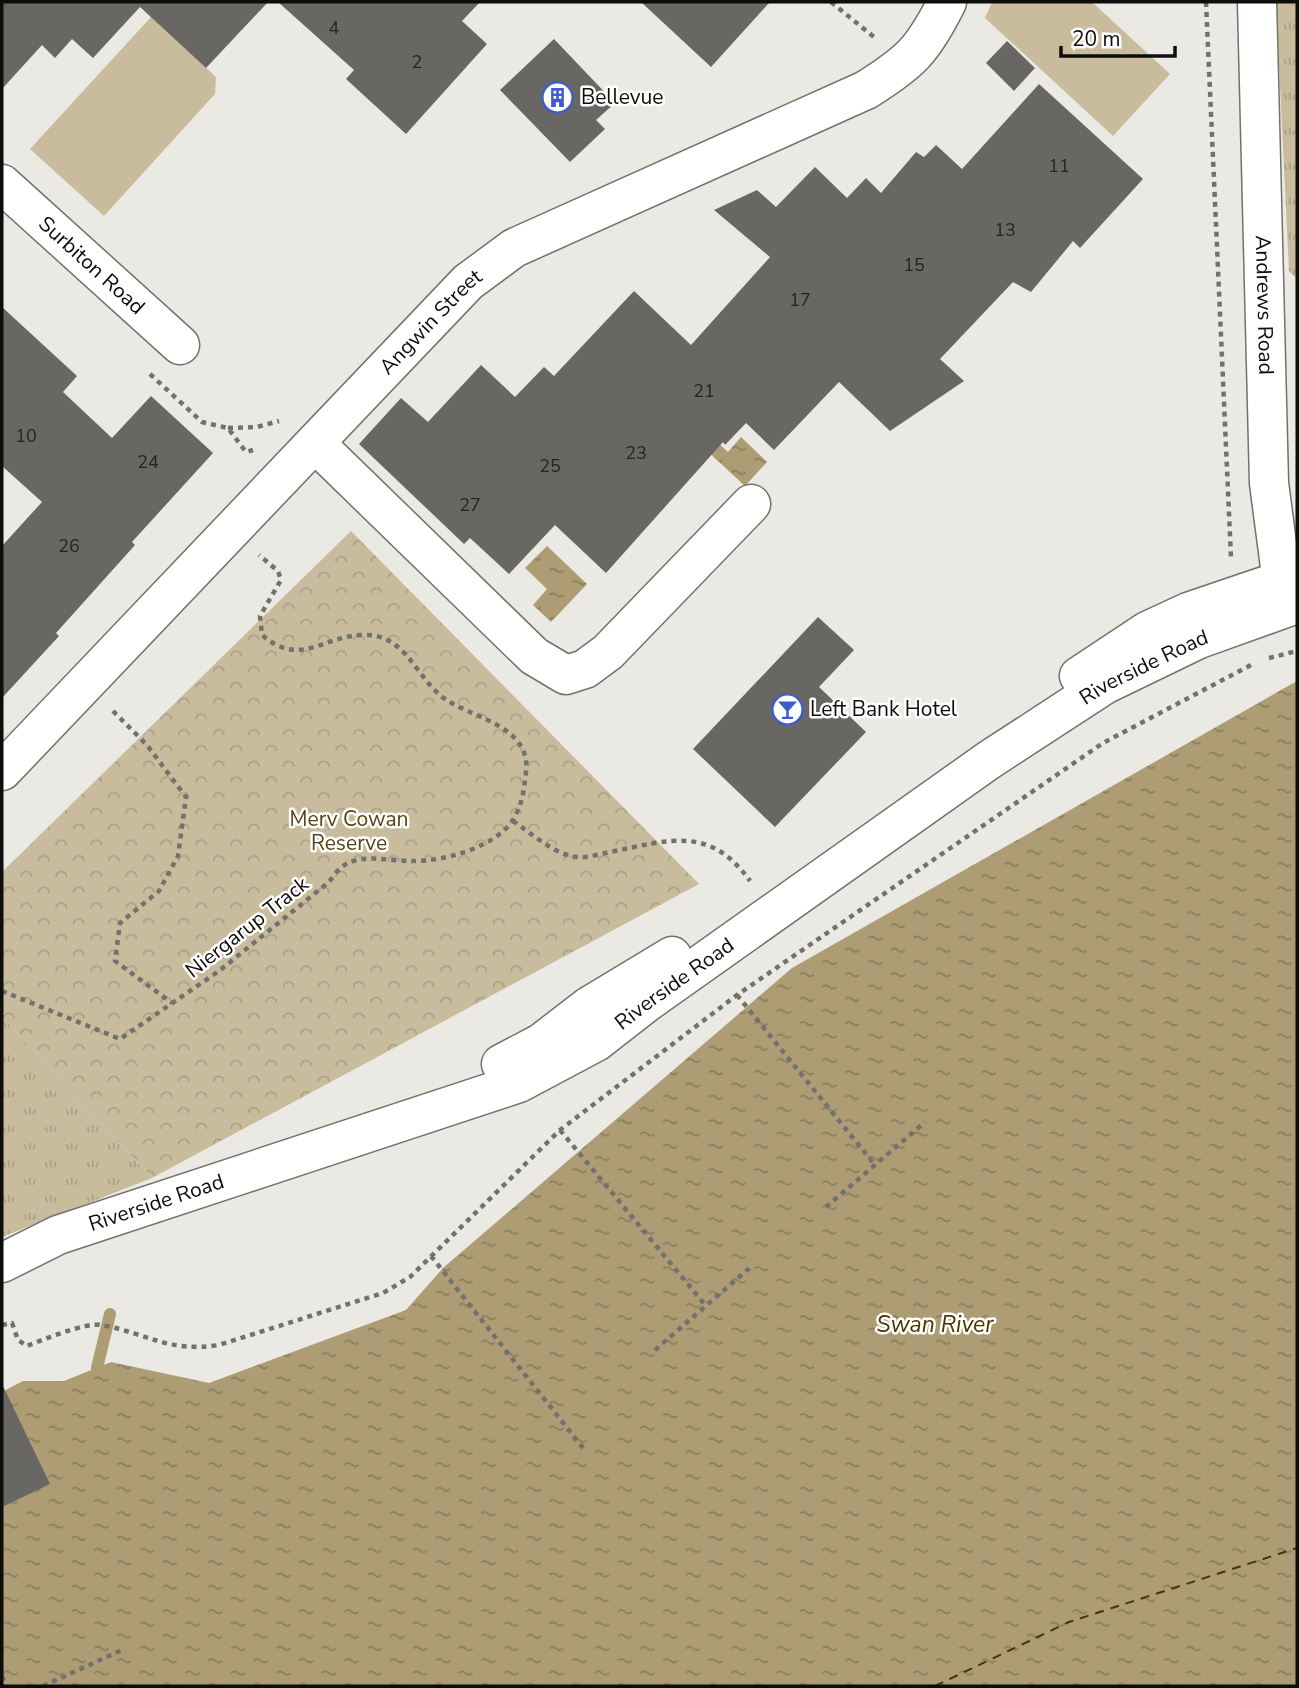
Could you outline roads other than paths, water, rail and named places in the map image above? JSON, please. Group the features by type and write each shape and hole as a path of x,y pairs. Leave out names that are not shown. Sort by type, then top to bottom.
{"street":[{"name":"Angwin Street","path":"2,771 468,282 514,248 866,90 907,65 928,37 947,2"},
{"name":"Andrews Road","path":"1257,2 1269,483 1290,591"},
{"name":"Surbiton Road","path":"2,184 172,338"},
{"path":"316,444 534,656 566,675 584,668 608,652 751,504"},
{"name":"Riverside Road","path":"2,1263 58,1235 519,1083 596,1042 646,1003 989,760 1104,685 1290,591"},
{"name":"Riverside Road","path":"2,1232 315,1132 508,1061 541,1043 589,1006 668,959 762,897 1147,631 1188,612 1290,591"}],"water":[{"path":"741,437 767,462 745,486 705,449 714,439 728,452"},
{"path":"547,546 587,584 551,622 533,605 547,589 525,568"},
{"name":"Swan River","path":"1297,681 1297,1686 2,1686 2,1392 23,1381 64,1381 111,1362 209,1383 406,1310 443,1268 792,968"}],"waterway":[{"path":"97,1368 110,1314"}],"place":[{"name":"Bellevue","path":"558,97"},
{"name":"Left Bank Hotel","path":"787,709"}],"park label":[{"name":"Merv Cowan Reserve","path":"349,831"}]}
